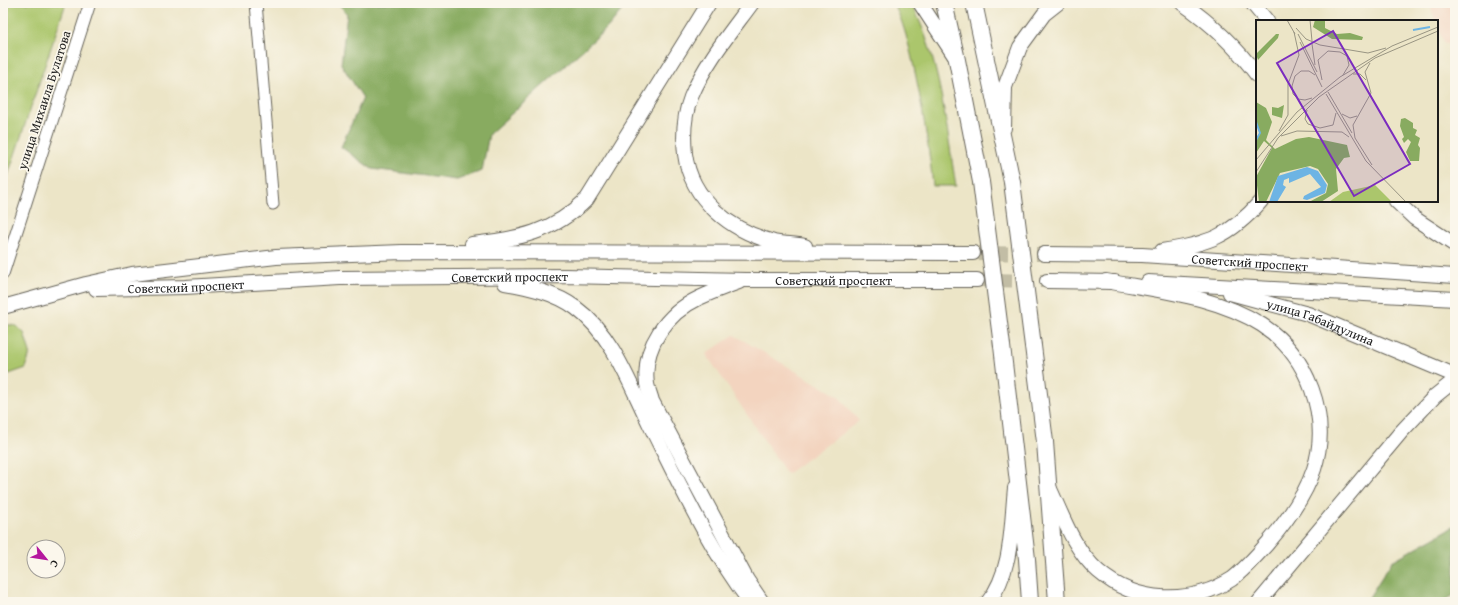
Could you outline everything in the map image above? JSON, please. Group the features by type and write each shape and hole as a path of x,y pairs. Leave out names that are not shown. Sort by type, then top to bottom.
{"highway":[{"path":"944,3 981,182 1017,469 1030,602"},
{"path":"974,3 1012,182 1045,442 1057,602"}],"main road":[{"path":"402,252 512,240 542,231 573,213 587,199 600,181 709,3"},
{"path":"752,3 722,44 701,78 691,98 685,121 684,142 687,167 697,190 712,209 735,225 775,242 883,254"},
{"path":"920,3 957,60"},
{"path":"1004,148 1005,87 1013,64 1028,33 1044,14 1058,3"},
{"path":"1182,3 1221,34 1246,60 1256,74"},
{"path":"1252,3 1266,20"},
{"path":"1142,255 1201,243 1228,232 1242,222 1260,202"},
{"path":"1397,202 1414,218 1455,245"},
{"name":"Советский проспект","path":"3,306 86,284 132,274 276,257 402,252 973,253"},
{"name":"Советский проспект","path":"1044,254 1142,255 1455,276"},
{"name":"Советский проспект","path":"42,296 86,289 185,287 340,278 565,276 745,280 977,280"},
{"path":"473,277 521,285 554,295 576,308 594,325 613,351 681,487 716,550 750,602"},
{"path":"745,280 698,298 677,312 661,328 652,346 648,363 647,383 652,401 747,580 762,602"},
{"name":"Советский проспект","path":"1047,281 1106,281 1190,284 1455,299"},
{"path":"1048,485 1076,543 1098,571 1131,592 1166,600 1185,599 1198,597 1214,591 1232,579 1252,561 1280,528 1295,506 1308,485 1314,468 1319,436 1317,407 1310,383 1299,363 1284,344 1263,326 1239,313 1205,300 1106,281"},
{"name":"улица Габайдулина","path":"1190,284 1250,297 1308,314 1451,376"},
{"path":"1259,602 1401,432 1435,396 1451,376"},
{"path":"988,602 999,584 1007,563 1017,469"}],"street":[{"name":"улица Михаила Булатова","path":"3,274 90,3"},
{"path":"256,3 273,204"}],"shaded area":[{"path":"1429,3 1455,3 1455,42 1444,44 1438,28 1438,20 1435,20"},
{"path":"734,335 838,396 859,421 787,474 706,354"}],"green space":[{"path":"3,3 66,3 3,190"},
{"path":"338,3 628,3 607,28 489,134 482,171 457,180 372,169 341,147 363,98 341,64 347,14"},
{"path":"892,3 911,3 929,46 941,92 956,186 933,186 924,119 913,61 899,15"},
{"path":"3,324 17,326 24,333 30,352 26,368 3,376"},
{"path":"1455,526 1455,594 1444,602 1366,602 1392,561"}],"tunnel":[{"path":"973,253 1044,254"},
{"path":"977,280 1047,281"}]}
